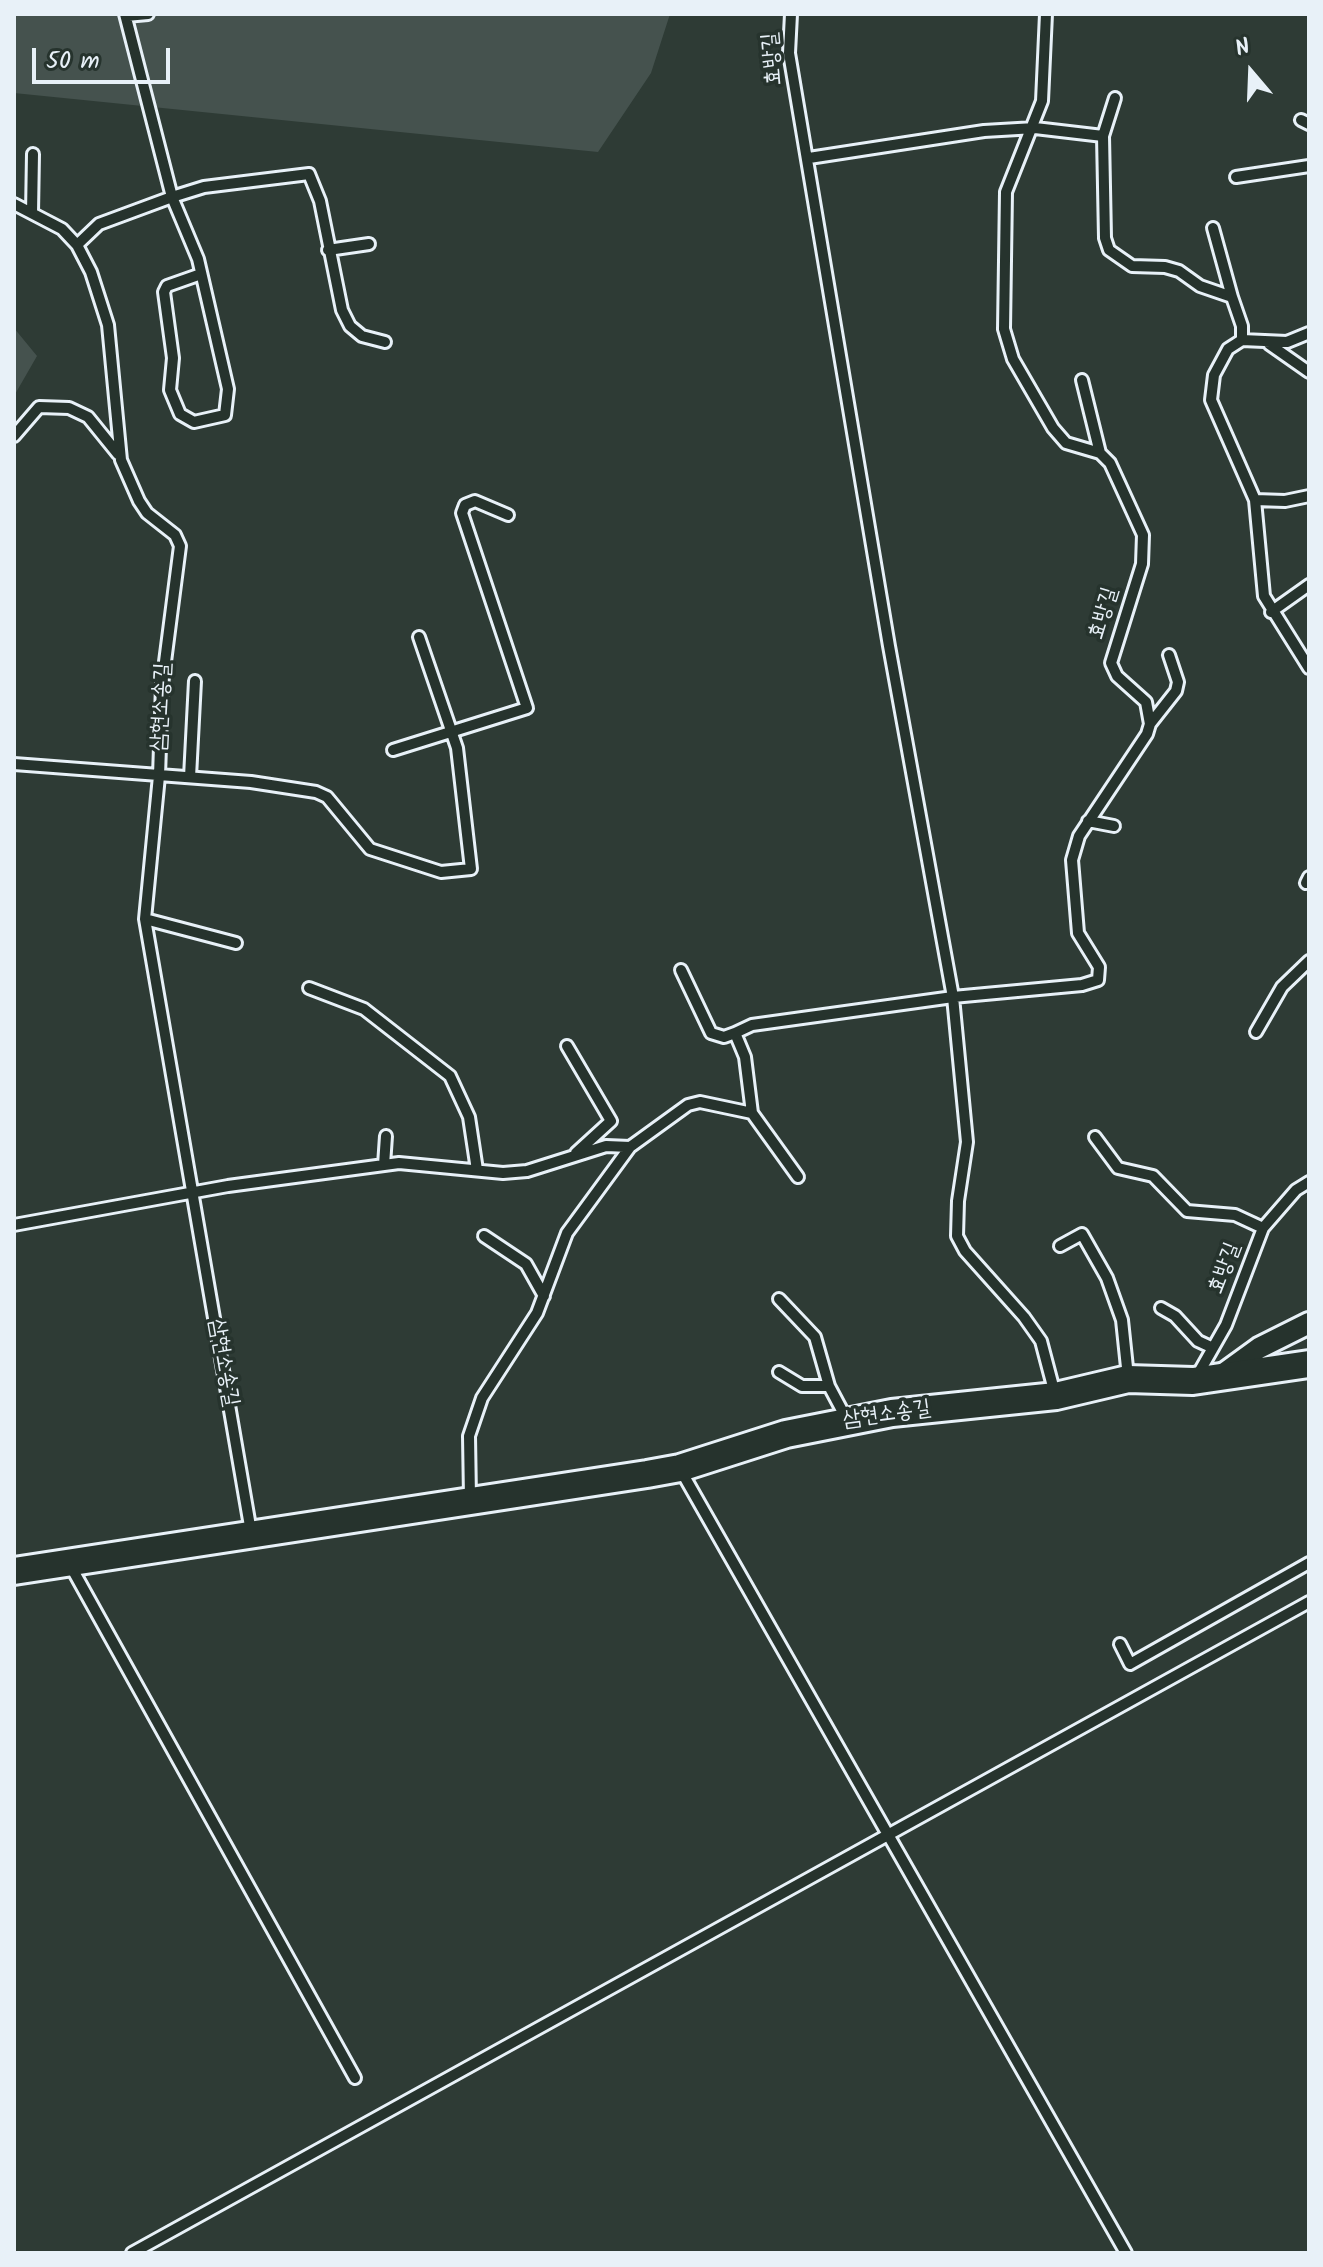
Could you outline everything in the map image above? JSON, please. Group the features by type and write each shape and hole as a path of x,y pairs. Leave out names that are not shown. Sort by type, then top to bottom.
{"street":[{"path":"1206,1379 1309,1323"},
{"name":"삼현소송길","path":"14,1571 680,1468 786,1434 848,1420 1056,1396 1128,1379 1206,1379 1309,1364"}],"lane":[{"path":"148,14 126,15 172,197 201,274 228,389 225,415 194,422 180,414 170,390 173,358 164,292 167,286 201,274"},
{"name":"효방길","path":"791,14 789,53 889,646 953,997 967,1142 958,1201 957,1236 965,1251 1041,1341 1056,1396"},
{"path":"1046,14 1045,75 1035,128 1006,192 1004,329 1013,359 1059,436 1077,448 1100,453 1082,380"},
{"path":"1115,98 1103,136 1105,238 1109,250 1132,266 1165,267 1179,271 1200,286 1232,297"},
{"path":"809,158 969,133 1035,128 1103,136"},
{"path":"32,213 33,154"},
{"path":"1236,177 1309,166"},
{"path":"77,245 99,224 204,187 309,174 320,201 342,310 350,326 362,336 385,342"},
{"name":"삼현소송길","path":"14,204 62,229 77,245 91,272 108,325 121,460 147,513 175,535 180,546 162,685 159,776 145,919 251,1534"},
{"path":"1213,228 1242,326 1242,340 1221,360 1211,400 1255,500 1261,581 1271,612 1309,668"},
{"path":"328,250 369,244"},
{"path":"1242,340 1269,344 1297,340 1309,333"},
{"path":"1269,344 1309,372"},
{"path":"14,436 39,407 69,408 88,417 100,429 121,460"},
{"name":"효방길","path":"1100,453 1110,463 1143,535 1142,564 1111,663 1117,676 1146,702 1150,724"},
{"path":"1255,500 1285,501 1309,496"},
{"path":"393,750 527,708 462,513 465,505 475,501 508,515"},
{"path":"1271,612 1309,585"},
{"path":"14,764 190,777 316,792 327,797 370,849 441,872 471,869 457,748 419,637"},
{"path":"681,970 711,1033 724,1037 771,1021 953,997 1082,985 1098,980 1099,967 1078,933 1072,860 1079,836 1088,821 1147,734 1150,724 1176,691 1178,682 1169,655"},
{"path":"190,777 195,681"},
{"path":"1088,821 1114,826"},
{"path":"145,919 236,943"},
{"path":"1256,1032 1282,987 1309,961"},
{"path":"309,988 364,1009 450,1076 469,1117 477,1170"},
{"path":"735,1033 745,1057 752,1113 798,1177"},
{"path":"567,1046 611,1121 572,1157"},
{"path":"471,1500 467,1452 474,1417 513,1345 537,1313 567,1233 630,1147 688,1105 700,1102 752,1113"},
{"path":"384,1165 386,1136"},
{"path":"1095,1137 1118,1168 1153,1176 1187,1211 1235,1215 1263,1228"},
{"path":"14,1225 192,1193 384,1165 427,1164 503,1173 527,1171 606,1146 630,1147"},
{"name":"효방길","path":"1206,1379 1213,1348 1226,1325 1263,1228 1296,1190 1309,1182"},
{"path":"1060,1246 1082,1234 1107,1278 1122,1320 1128,1379"},
{"path":"484,1236 526,1264 544,1296"},
{"path":"779,1299 815,1337 829,1386 848,1420"},
{"path":"1161,1308 1175,1316 1198,1341 1213,1348"},
{"path":"779,1372 802,1386 829,1386"},
{"path":"680,1468 890,1832 1126,2253"},
{"path":"69,1563 355,2078"},
{"path":"1120,1644 1130,1664 1309,1563"},
{"path":"132,2253 1309,1602"}],"shaded area":[{"path":"14,14 670,14 651,73 598,152 14,93"},
{"path":"14,328 37,356 14,396"}]}
